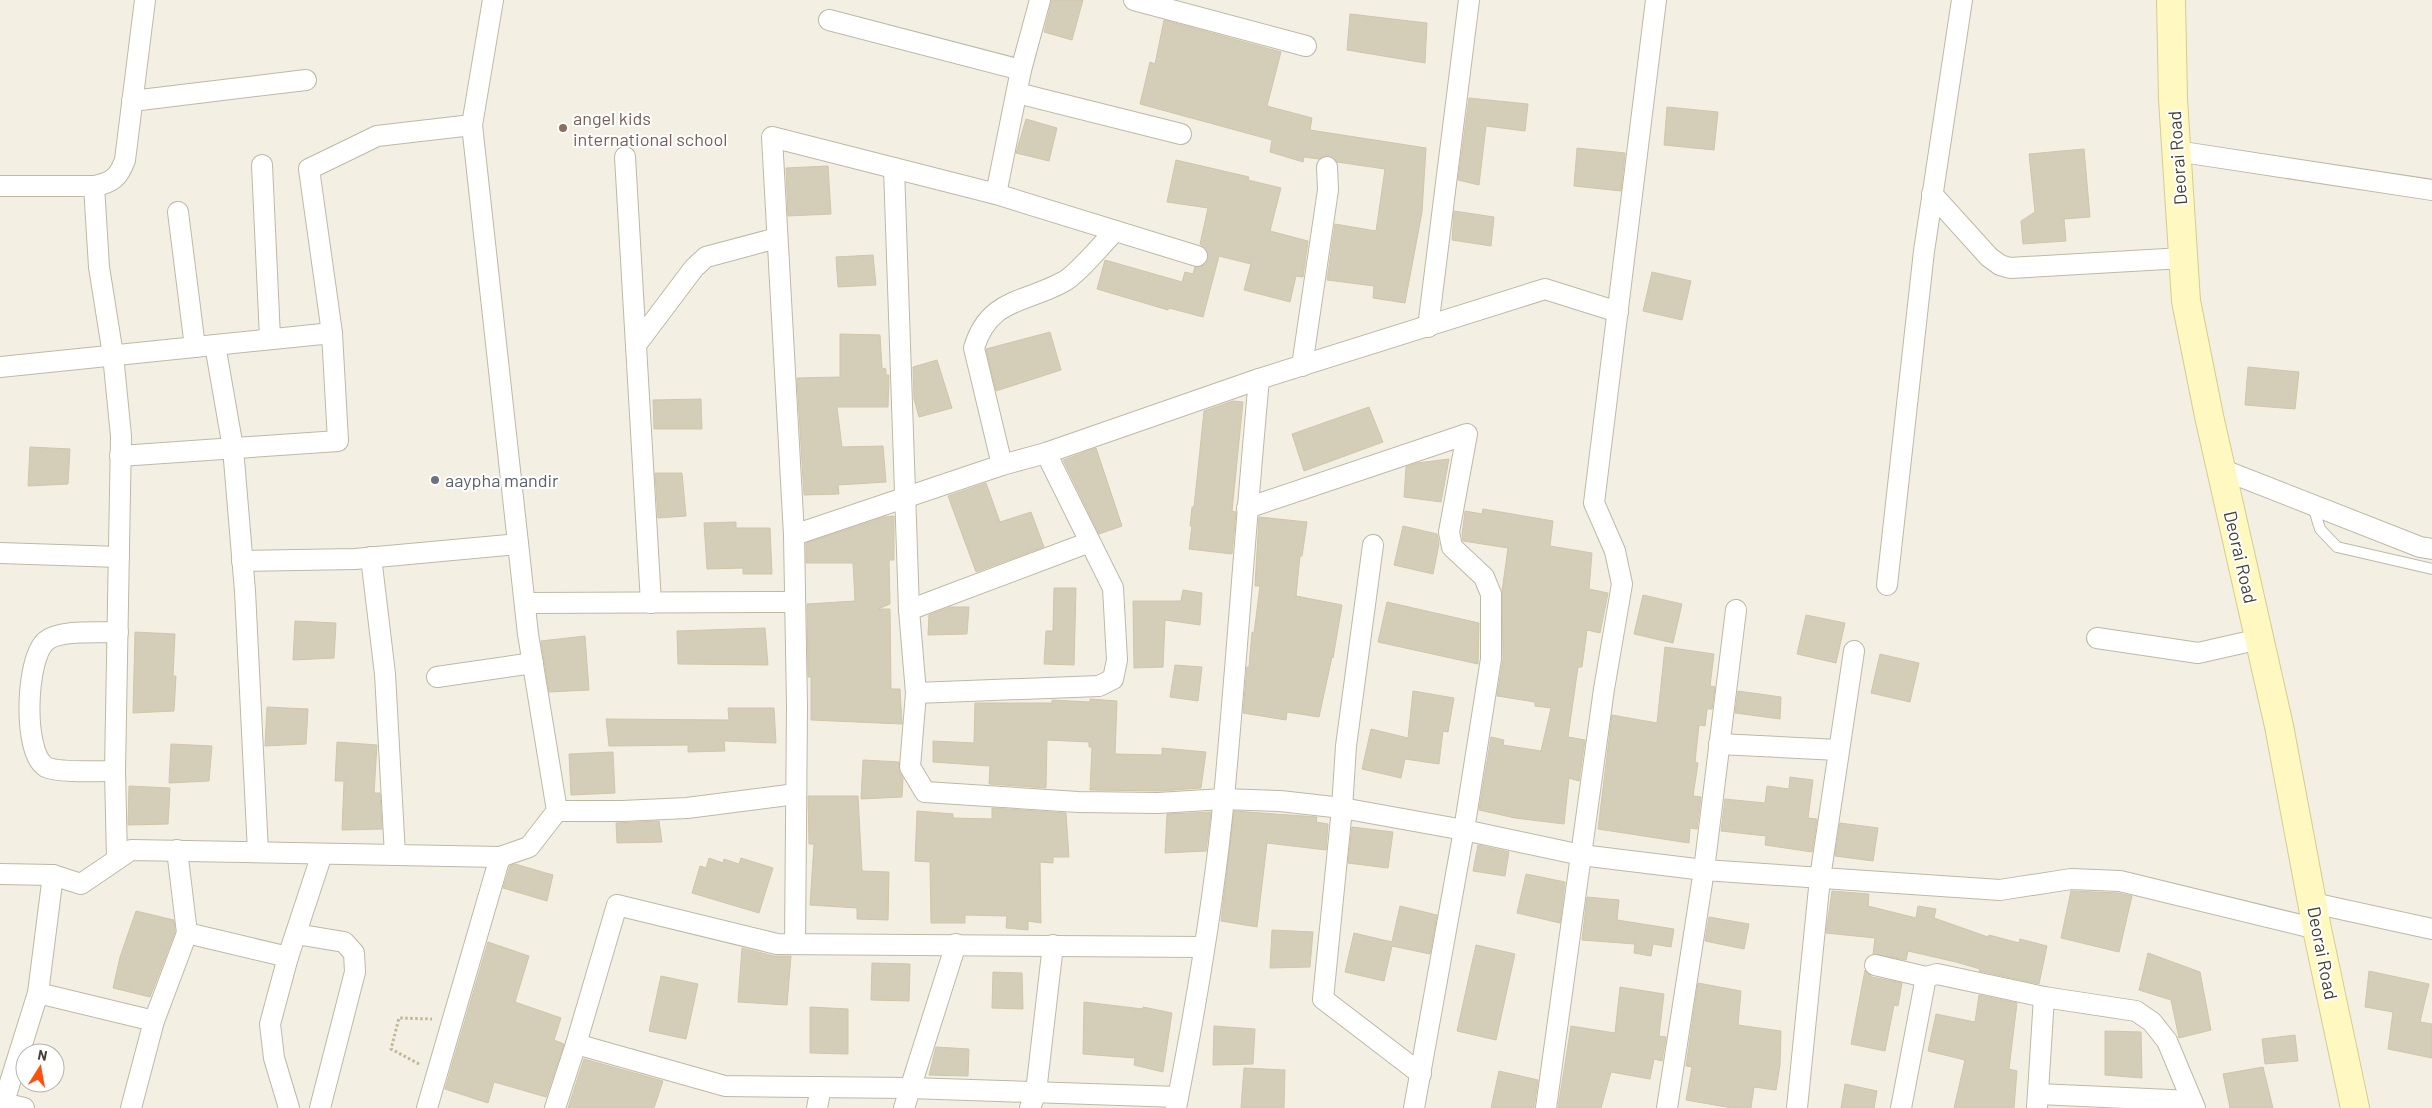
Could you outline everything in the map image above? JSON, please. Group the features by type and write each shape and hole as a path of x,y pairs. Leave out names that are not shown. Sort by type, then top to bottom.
{"street":[{"path":"0,186 94,186 108,184 120,175 125,160 145,0"},
{"path":"0,874 54,875 81,884 131,850 500,857 530,847 557,811 525,603 472,125 493,0"},
{"path":"996,194 1020,70 1040,0"},
{"path":"1134,0 1306,46"},
{"path":"1428,327 1469,0"},
{"path":"1546,1108 1604,689 1622,584 1615,551 1594,503 1656,0"},
{"path":"1887,585 1924,252 1962,0"},
{"name":"Deorai Road","path":"2171,0 2176,151 2186,301 2221,469 2280,726 2315,916 2355,1108"},
{"path":"828,20 1020,70"},
{"path":"132,101 306,80"},
{"path":"1017,93 1181,134"},
{"path":"120,456 338,441 332,333 309,169 377,136 472,125"},
{"path":"795,944 794,535 772,137 996,194 1198,256"},
{"path":"2176,151 2432,190"},
{"path":"625,157 651,603"},
{"path":"262,165 270,338"},
{"path":"1302,366 1328,190 1327,167"},
{"path":"894,168 909,610 916,694 910,767 925,792 1078,802 1158,803 1224,799 1280,801 1342,808 1464,830 1581,855 1704,870 2000,890 2071,879 2120,881 2315,916 2432,929"},
{"path":"94,186 99,266 113,355 120,456 115,771 117,859"},
{"path":"1931,203 1990,257 2010,268 2183,258"},
{"path":"178,212 195,347"},
{"path":"1002,465 974,348 978,333 1000,308 1064,282 1115,230"},
{"path":"636,345 694,268 706,257 777,238"},
{"path":"794,535 1002,465 1046,453 1260,379 1545,290 1618,312"},
{"path":"0,367 332,333"},
{"path":"216,344 233,448 242,561 258,852"},
{"path":"576,1044 726,1086 910,1088 1033,1100 1177,1102 1204,947 1224,799 1247,508 1260,379"},
{"path":"1247,508 1467,434 1448,532 1452,547 1484,577 1491,594 1491,659 1464,830 1414,1108"},
{"path":"916,694 1099,686 1112,679 1117,660 1113,588 1046,453"},
{"path":"2221,469 2420,547 2432,549"},
{"path":"909,610 1090,542"},
{"path":"242,561 371,557 518,544"},
{"path":"1373,545 1346,746 1342,808 1322,999 1421,1074"},
{"path":"0,553 119,557"},
{"path":"371,557 385,674 395,855"},
{"path":"525,603 795,602"},
{"path":"1667,1108 1704,870 1736,610"},
{"path":"115,771 69,770 46,767 36,756 30,736 31,673 37,654 46,640 63,634 118,632"},
{"path":"2097,638 2198,653 2260,638"},
{"path":"1798,1108 1820,878 1854,651"},
{"path":"437,677 533,663"},
{"path":"1719,744 1838,750"},
{"path":"557,811 687,808 796,794"},
{"path":"131,1108 154,1021 187,934 177,850"},
{"path":"289,1108 274,1058 270,1024 288,957 322,854"},
{"path":"427,1108 500,857"},
{"path":"24,1108 3,1106 38,993 54,875"},
{"path":"555,1108 617,905 778,944 1204,947"},
{"path":"187,934 288,957"},
{"path":"296,934 344,942 354,953 355,972 320,1108"},
{"path":"904,1108 956,944"},
{"path":"1033,1100 1053,945"},
{"path":"1875,965 1926,977 1937,974 2044,997 2136,1011 2152,1022 2167,1041 2194,1104 2037,1101 2044,997"},
{"path":"1901,1108 1926,977"},
{"path":"38,993 154,1021"},
{"path":"817,1108 821,1087"}],"lane":[{"path":"2312,505 2320,529 2337,547 2432,569"}],"path":[{"path":"437,1073 391,1049 399,1018 453,1020"}],"building":[{"path":"1052,0 1083,0 1072,40 1044,32"},
{"path":"1350,14 1427,23 1425,63 1347,50"},
{"path":"1164,20 1281,52 1267,106 1312,118 1310,130 1426,148 1422,212 1405,303 1373,298 1374,286 1327,280 1335,224 1376,231 1385,169 1337,162 1333,157 1327,155 1319,159 1304,157 1303,162 1270,152 1272,140 1140,104 1150,62 1155,64"},
{"path":"1469,98 1528,104 1525,131 1486,126 1479,185 1458,180"},
{"path":"1667,107 1718,112 1714,150 1664,145"},
{"path":"1026,119 1057,128 1049,161 1016,153"},
{"path":"1577,148 1625,153 1621,191 1574,186"},
{"path":"2084,149 2090,217 2064,219 2066,241 2023,244 2021,221 2035,212 2029,154"},
{"path":"1176,160 1249,177 1248,180 1281,188 1270,231 1308,241 1303,277 1296,276 1290,302 1244,290 1251,264 1219,256 1203,317 1169,308 1168,310 1097,289 1105,260 1182,282 1185,272 1193,274 1195,267 1205,265 1208,260 1206,248 1200,244 1208,208 1167,202"},
{"path":"828,166 831,214 788,216 786,168"},
{"path":"1454,211 1494,217 1491,246 1452,240"},
{"path":"873,255 876,285 838,287 836,257"},
{"path":"1652,272 1691,281 1682,320 1643,311"},
{"path":"1050,332 1061,370 996,391 986,349"},
{"path":"840,334 880,335 882,368 886,369 886,375 889,375 888,407 837,407 842,447 883,446 886,482 838,485 839,494 804,495 797,378 840,377"},
{"path":"937,360 952,408 919,417 914,399 913,367"},
{"path":"2248,367 2299,372 2295,409 2245,405"},
{"path":"701,399 702,429 654,429 653,400"},
{"path":"1233,401 1243,402 1232,511 1236,512 1232,554 1189,549 1192,507 1194,507 1204,411"},
{"path":"1369,407 1383,442 1304,471 1292,434"},
{"path":"30,447 70,449 68,484 28,486"},
{"path":"1096,448 1122,526 1099,534 1063,460"},
{"path":"1449,459 1441,502 1404,497 1406,467 1417,463"},
{"path":"655,473 682,473 686,516 658,518"},
{"path":"986,483 1000,522 1031,512 1044,547 976,572 948,496"},
{"path":"1483,509 1553,521 1550,546 1592,553 1589,589 1608,593 1600,633 1587,630 1582,667 1578,667 1568,737 1585,740 1579,781 1569,778 1564,824 1515,818 1479,810 1491,737 1504,740 1503,745 1541,751 1551,708 1535,706 1535,702 1497,696 1503,659 1502,591 1508,548 1463,541 1462,535 1465,511 1482,514"},
{"path":"894,516 894,560 889,560 890,604 878,609 890,609 891,689 900,689 902,724 811,720 811,677 808,677 807,604 855,601 853,563 806,563 806,543 884,517"},
{"path":"1259,517 1307,522 1302,556 1300,556 1296,596 1342,605 1333,658 1319,717 1287,712 1286,720 1243,713 1247,667 1249,667 1252,632 1254,633 1260,586 1255,586"},
{"path":"736,522 736,528 770,528 772,574 743,574 743,568 707,569 704,523"},
{"path":"1403,526 1437,534 1439,544 1433,574 1394,565"},
{"path":"1054,588 1076,588 1074,665 1044,664 1046,631 1053,631"},
{"path":"1183,590 1202,593 1200,625 1165,620 1163,667 1134,668 1133,601 1181,601"},
{"path":"1643,595 1682,604 1673,643 1634,634"},
{"path":"1387,602 1479,623 1478,664 1378,642"},
{"path":"950,607 969,607 967,634 928,635 929,615"},
{"path":"1806,615 1845,623 1836,663 1797,654"},
{"path":"295,621 336,623 334,658 293,660"},
{"path":"765,628 768,665 678,664 677,631"},
{"path":"135,632 175,634 173,676 176,676 174,711 133,713"},
{"path":"585,636 589,690 549,692 541,641"},
{"path":"1665,647 1714,654 1710,686 1715,687 1712,709 1707,709 1705,726 1699,725 1695,762 1698,763 1693,796 1701,797 1697,829 1690,828 1689,843 1598,829 1612,715 1657,723"},
{"path":"1880,654 1919,663 1910,702 1871,693"},
{"path":"1175,665 1202,667 1198,701 1170,697"},
{"path":"1413,691 1454,698 1448,732 1443,731 1439,764 1405,759 1401,778 1362,769 1371,729 1408,738"},
{"path":"1738,691 1781,697 1780,719 1735,713"},
{"path":"1090,699 1117,701 1115,754 1162,755 1162,748 1206,752 1201,788 1160,791 1090,790 1092,747 1089,747 1089,742 1047,740 1046,788 989,784 990,766 933,762 933,741 974,743 975,703 1052,703 1052,700 1090,702"},
{"path":"267,707 308,709 306,744 265,746"},
{"path":"728,708 774,708 776,743 724,741 725,751 688,752 688,745 609,746 606,719 729,720"},
{"path":"337,742 377,745 374,793 380,793 382,829 342,830 344,781 335,781"},
{"path":"171,744 212,746 209,781 169,783"},
{"path":"613,752 615,793 571,795 569,754"},
{"path":"863,760 899,762 900,773 903,778 902,797 861,799"},
{"path":"1790,777 1813,780 1808,818 1817,819 1812,852 1765,845 1766,836 1721,831 1725,799 1765,803 1767,786 1789,789"},
{"path":"129,786 170,788 168,824 128,825"},
{"path":"808,796 858,796 862,871 889,872 888,920 857,919 857,908 810,905 814,844 809,844"},
{"path":"992,808 1066,813 1069,857 1053,857 1053,863 1040,862 1041,923 1028,921 1028,930 1006,928 1007,916 965,915 965,923 931,923 930,862 915,861 917,811 953,814 953,818 992,819"},
{"path":"1234,811 1317,817 1316,822 1328,824 1326,850 1267,843 1257,927 1221,921"},
{"path":"1211,812 1206,851 1165,853 1167,814"},
{"path":"659,821 662,842 617,843 616,823"},
{"path":"1840,823 1878,828 1873,861 1835,856"},
{"path":"1352,827 1393,832 1388,868 1348,863"},
{"path":"1478,845 1509,852 1505,876 1473,871"},
{"path":"709,858 723,863 724,859 739,864 741,858 773,868 759,913 692,893 700,866 706,868"},
{"path":"515,864 553,875 547,901 503,888 510,866"},
{"path":"1526,874 1565,882 1560,923 1517,913"},
{"path":"1832,891 1869,894 1868,906 1916,918 1918,906 1936,909 1934,918 1988,937 1989,935 2019,943 2020,939 2047,946 2039,984 1979,971 1980,969 1956,962 1908,951 1906,960 1873,954 1875,938 1826,933"},
{"path":"2071,891 2118,893 2132,896 2119,952 2061,938"},
{"path":"1587,897 1619,900 1617,920 1674,929 1671,947 1653,944 1651,956 1634,953 1635,944 1582,940"},
{"path":"1400,906 1437,915 1430,954 1392,946 1384,981 1345,972 1354,933 1392,942"},
{"path":"136,911 174,920 175,932 150,997 113,988 120,957"},
{"path":"1709,917 1749,924 1744,949 1705,941"},
{"path":"1272,930 1313,932 1310,967 1270,968"},
{"path":"488,942 529,956 515,1002 561,1018 554,1040 564,1044 546,1097 494,1082 488,1103 445,1089"},
{"path":"1476,945 1515,954 1496,1040 1457,1031"},
{"path":"742,948 774,956 791,956 787,1005 738,1002"},
{"path":"2148,953 2200,972 2211,1030 2179,1038 2171,1000 2139,990"},
{"path":"872,963 910,964 909,1001 871,1000"},
{"path":"1865,970 1872,977 1902,983 1898,1006 1894,1005 1885,1051 1851,1044"},
{"path":"2369,971 2429,984 2420,1022 2432,1024 2432,1058 2388,1049 2393,1012 2365,1007"},
{"path":"993,972 1022,973 1023,1009 992,1008"},
{"path":"661,976 698,984 686,1039 649,1031"},
{"path":"1698,983 1741,991 1738,1025 1781,1031 1780,1065 1776,1090 1754,1087 1751,1108 1732,1108 1686,1100 1692,1067 1686,1066"},
{"path":"1620,987 1664,994 1659,1036 1666,1037 1662,1061 1654,1059 1650,1079 1611,1072 1601,1108 1558,1108 1571,1026 1615,1033"},
{"path":"1979,995 2017,1003 2009,1069 2017,1071 2014,1108 1954,1108 1965,1060 1928,1051 1936,1014 1975,1022"},
{"path":"1084,1002 1143,1009 1143,1007 1172,1013 1163,1072 1134,1065 1135,1058 1083,1054"},
{"path":"810,1007 848,1009 848,1054 810,1053"},
{"path":"1214,1026 1255,1029 1253,1064 1213,1065"},
{"path":"2105,1031 2141,1032 2142,1078 2105,1075"},
{"path":"2295,1035 2298,1061 2265,1064 2262,1039"},
{"path":"936,1047 969,1049 968,1076 929,1075"},
{"path":"584,1059 663,1081 654,1108 568,1108"},
{"path":"2263,1067 2273,1108 2230,1108 2223,1074"},
{"path":"1244,1068 1285,1070 1284,1108 1241,1108"},
{"path":"1499,1071 1538,1080 1534,1108 1491,1108"},
{"path":"1845,1084 1877,1091 1874,1108 1841,1108"}],"place":[{"name":"angel kids international school","path":"563,128"},
{"name":"aaypha mandir","path":"435,480"}]}
